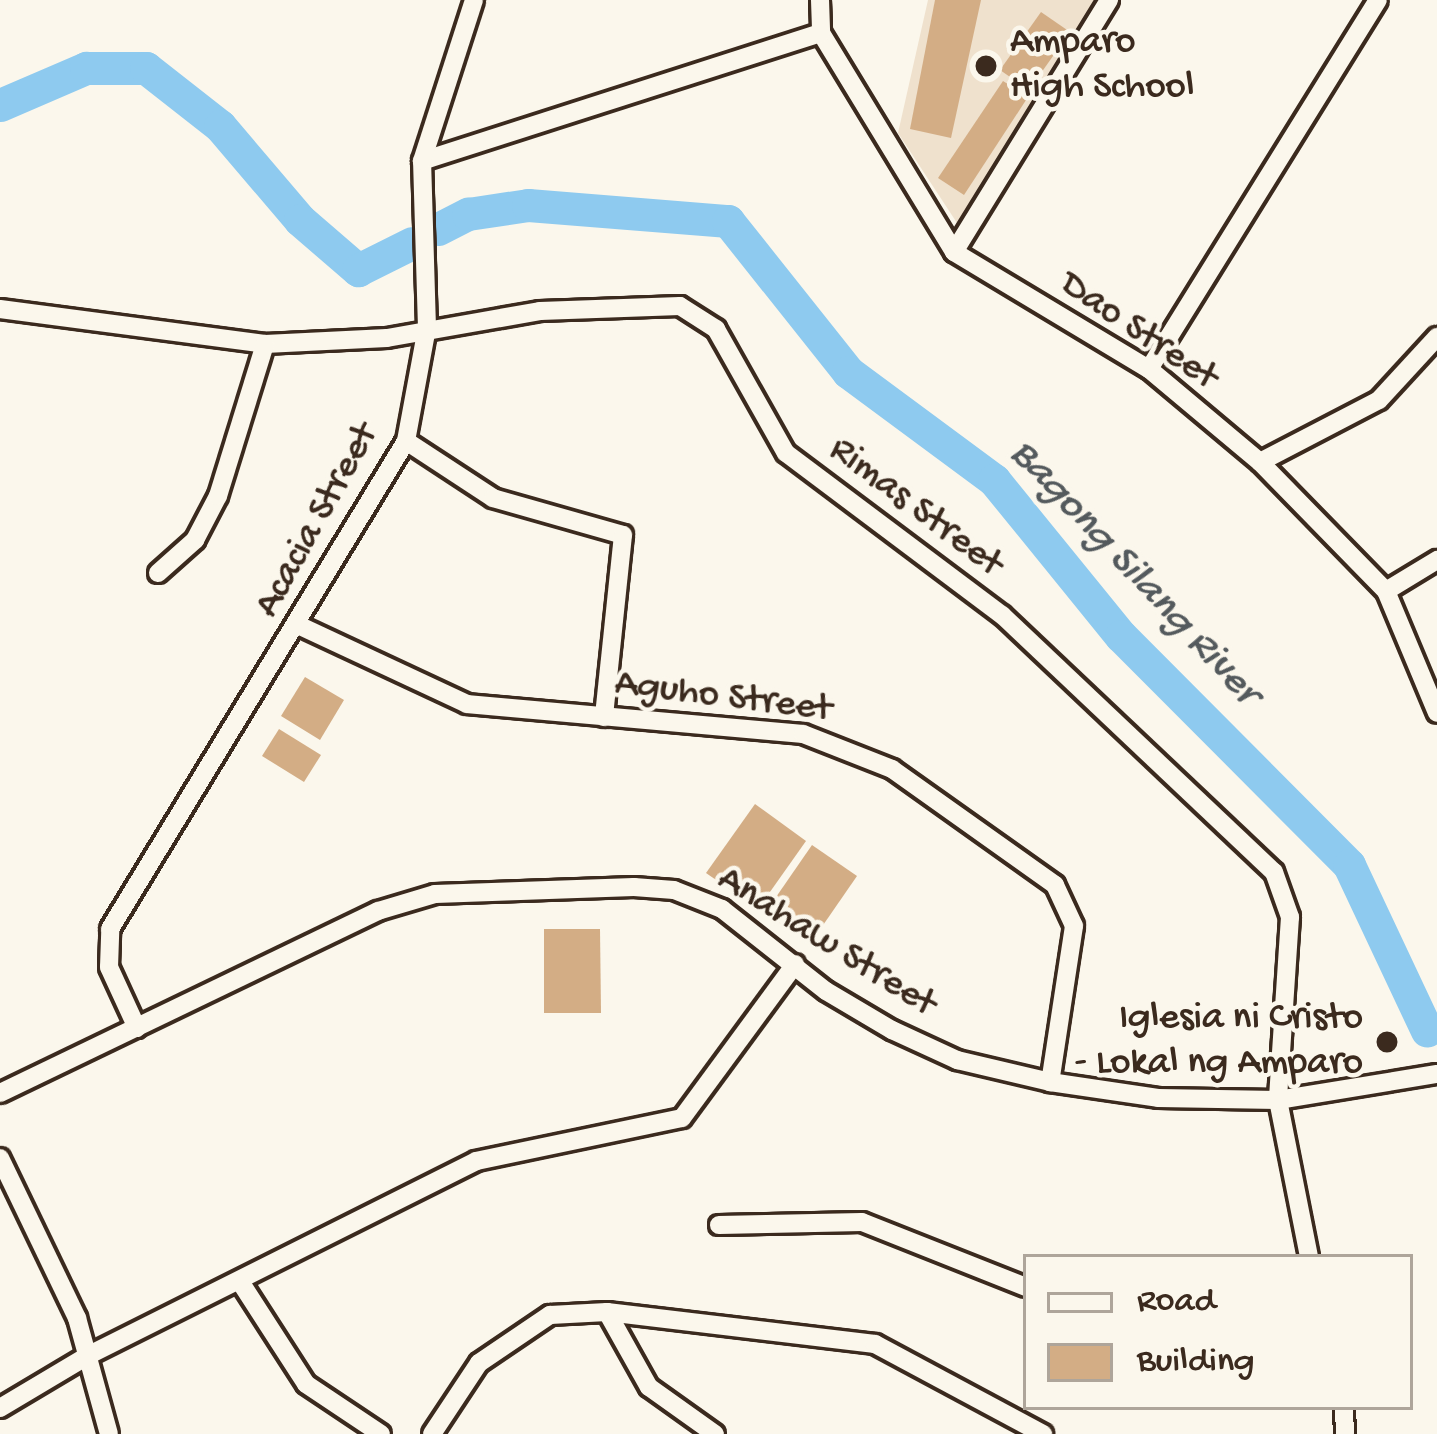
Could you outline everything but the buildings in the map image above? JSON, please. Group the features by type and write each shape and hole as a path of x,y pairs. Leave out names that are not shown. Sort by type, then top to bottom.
{"street":[{"name":"Acacia Street","path":"137,1028 109,967 110,929 300,626 406,441 427,328 422,161 474,0"},
{"path":"422,161 820,33 820,0"},
{"path":"954,252 1109,0"},
{"path":"1149,369 1378,0"},
{"name":"Dao Street","path":"820,33 954,252 1149,369 1260,462 1386,591 1437,713"},
{"name":"Rimas Street","path":"0,309 265,344 387,338 540,311 680,306 716,329 786,453 1002,615 1274,872 1289,917 1279,1100 1308,1254"},
{"path":"1260,462 1379,400 1437,337"},
{"path":"158,573 195,540 218,496 265,344"},
{"path":"406,441 493,498 623,535 604,717"},
{"path":"1386,591 1437,560"},
{"name":"Aguho Street","path":"300,626 467,704 803,734 845,746 892,769 1055,884 1074,926 1050,1082"},
{"name":"Anahaw Street","path":"0,1093 342,926 451,892 674,890 722,909 892,1030 957,1060 1050,1082 1158,1098 1279,1100 1437,1074"},
{"path":"0,1408 89,1354 242,1283 476,1161 682,1118 795,964"},
{"path":"0,1158 89,1354 109,1434"},
{"path":"719,1225 862,1222 1023,1286"},
{"path":"242,1283 305,1384 380,1434"},
{"path":"432,1434 479,1363 550,1315 607,1312 875,1344 1043,1434"},
{"path":"607,1312 650,1387 715,1434"}],"shaded area":[{"name":"Amparo High School","path":"928,0 1099,0 959,226 898,133"}],"waterway":[{"name":"Bagong Silang River","path":"0,105 86,68 146,68 220,126 300,220 358,270 412,243"},
{"name":"Bagong Silang River","path":"438,229 468,214 528,205 728,221 848,372 994,480 1121,636 1349,865 1427,1031"}],"place":[{"name":"Amparo High School","path":"986,66"},
{"name":"Iglesia ni Cristo - Lokal ng Amparo","path":"1387,1042"}]}
